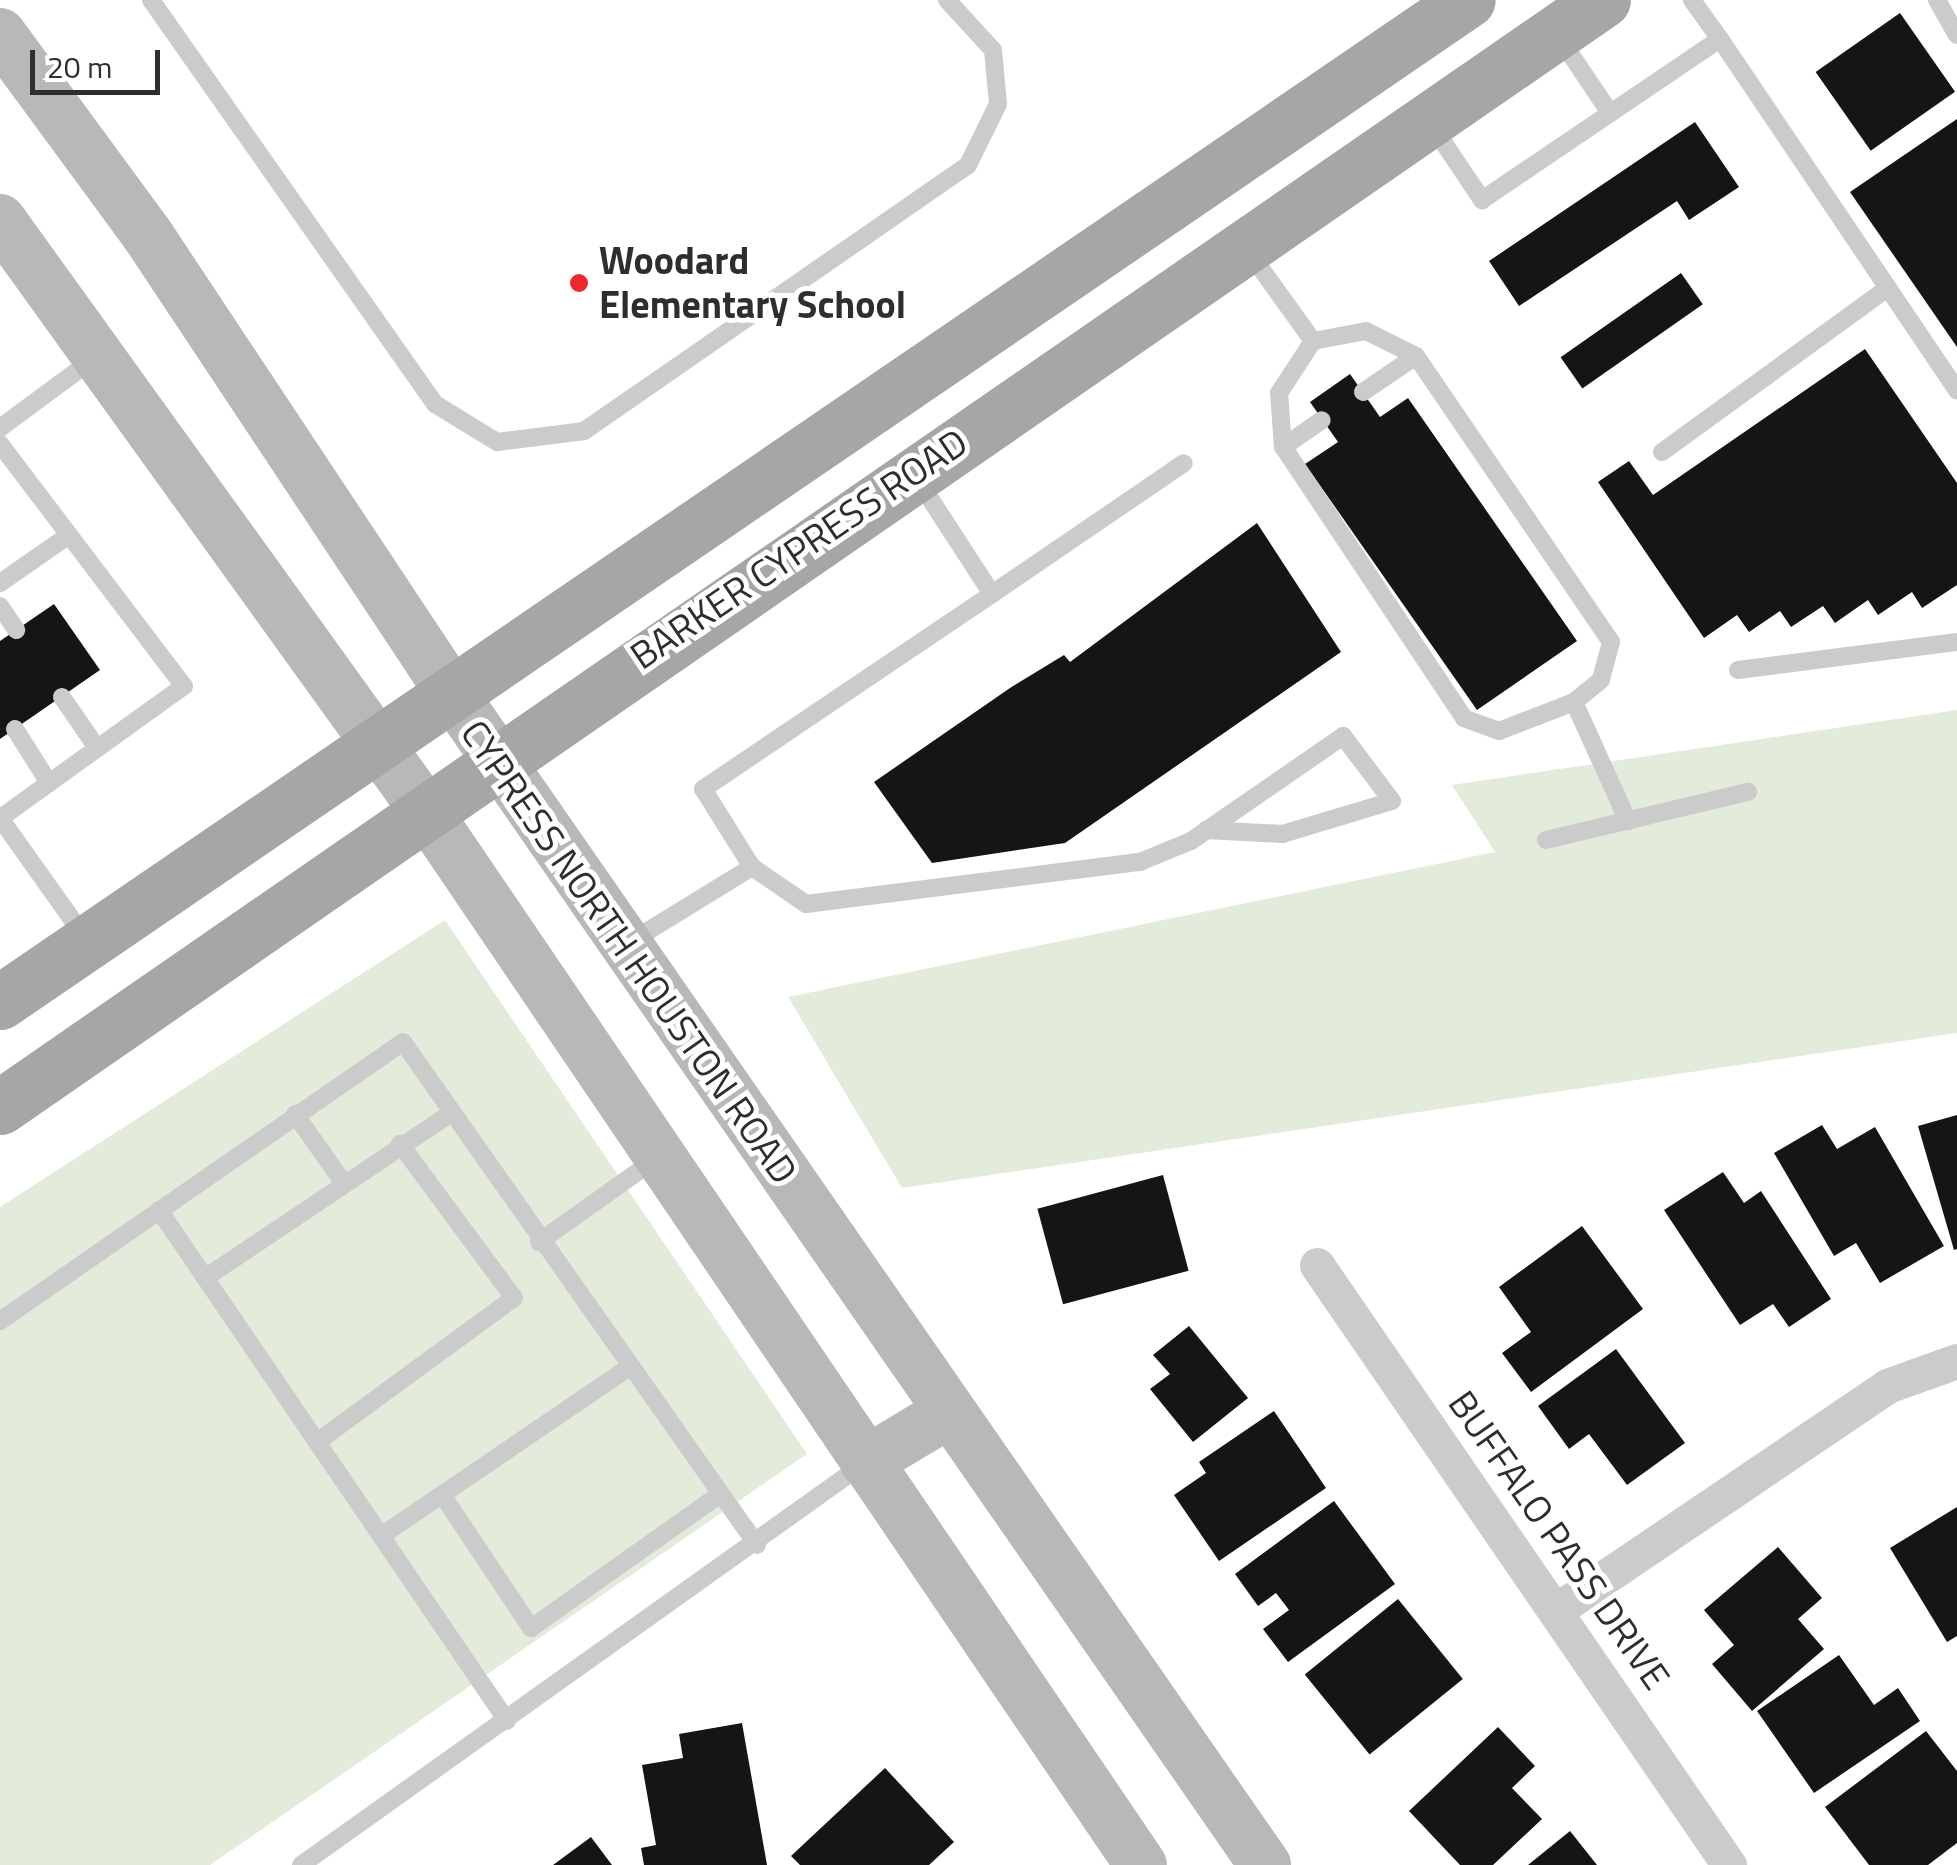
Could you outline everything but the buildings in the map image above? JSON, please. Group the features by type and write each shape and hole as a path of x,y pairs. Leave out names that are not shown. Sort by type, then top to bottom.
{"main road":[{"name":"BARKER CYPRESS ROAD","path":"0,1002 1468,0"},
{"name":"BARKER CYPRESS ROAD","path":"0,1107 497,756 1602,0"},
{"name":"CYPRESS NORTH HOUSTON ROAD","path":"0,34 147,234 450,692 946,1414 1265,1865"},
{"path":"1197,184 1244,245"},
{"path":"0,220 425,810 1140,1865"},
{"path":"866,1462 946,1414"}],"street":[{"name":"BUFFALO PASS DRIVE","path":"1317,1265 1558,1608 1729,1865"},
{"path":"1558,1608 1887,1386 1957,1361"}],"lane":[{"path":"151,0 434,404 496,442 584,431 968,165 998,104 993,50 946,0"},
{"path":"1692,0 1957,390"},
{"path":"1937,0 1957,35"},
{"path":"1556,32 1610,113"},
{"path":"1428,120 1482,200 1720,39"},
{"path":"1244,245 1312,340"},
{"path":"1662,452 1888,288"},
{"path":"1366,331 1416,356 1611,642 1601,680 1574,702 1500,731 1464,718 1283,447 1279,393 1312,340 1366,331"},
{"path":"0,428 98,356"},
{"path":"1363,392 1416,356"},
{"path":"1283,447 1322,420"},
{"path":"0,444 184,686 0,818 88,942"},
{"path":"1184,463 704,789 752,868 806,904 1140,862 1206,830 1343,736 1392,800 1283,834 1206,830"},
{"path":"912,472 992,594"},
{"path":"0,583 69,535"},
{"path":"0,606 16,630"},
{"path":"1738,670 1957,642"},
{"path":"62,697 98,748"},
{"path":"1574,702 1628,821"},
{"path":"15,729 48,783"},
{"path":"1546,840 1748,792"},
{"path":"626,944 752,868"},
{"path":"4,1311 403,1042 539,1242 758,1545"},
{"path":"295,1114 344,1182"},
{"path":"206,1278 450,1114"},
{"path":"317,1442 514,1298 400,1144"},
{"path":"539,1242 658,1157"},
{"path":"158,1210 507,1721"},
{"path":"381,1536 630,1367"},
{"path":"300,1865 758,1545 866,1462"},
{"path":"443,1496 531,1628 720,1495"}],"green space":[{"path":"1957,710 1957,1033 902,1188 788,997 1495,852 1452,785"},
{"path":"445,920 807,1454 210,1865 0,1865 0,1207"}],"place":[{"name":"Woodard Elementary School","path":"579,283"}]}
